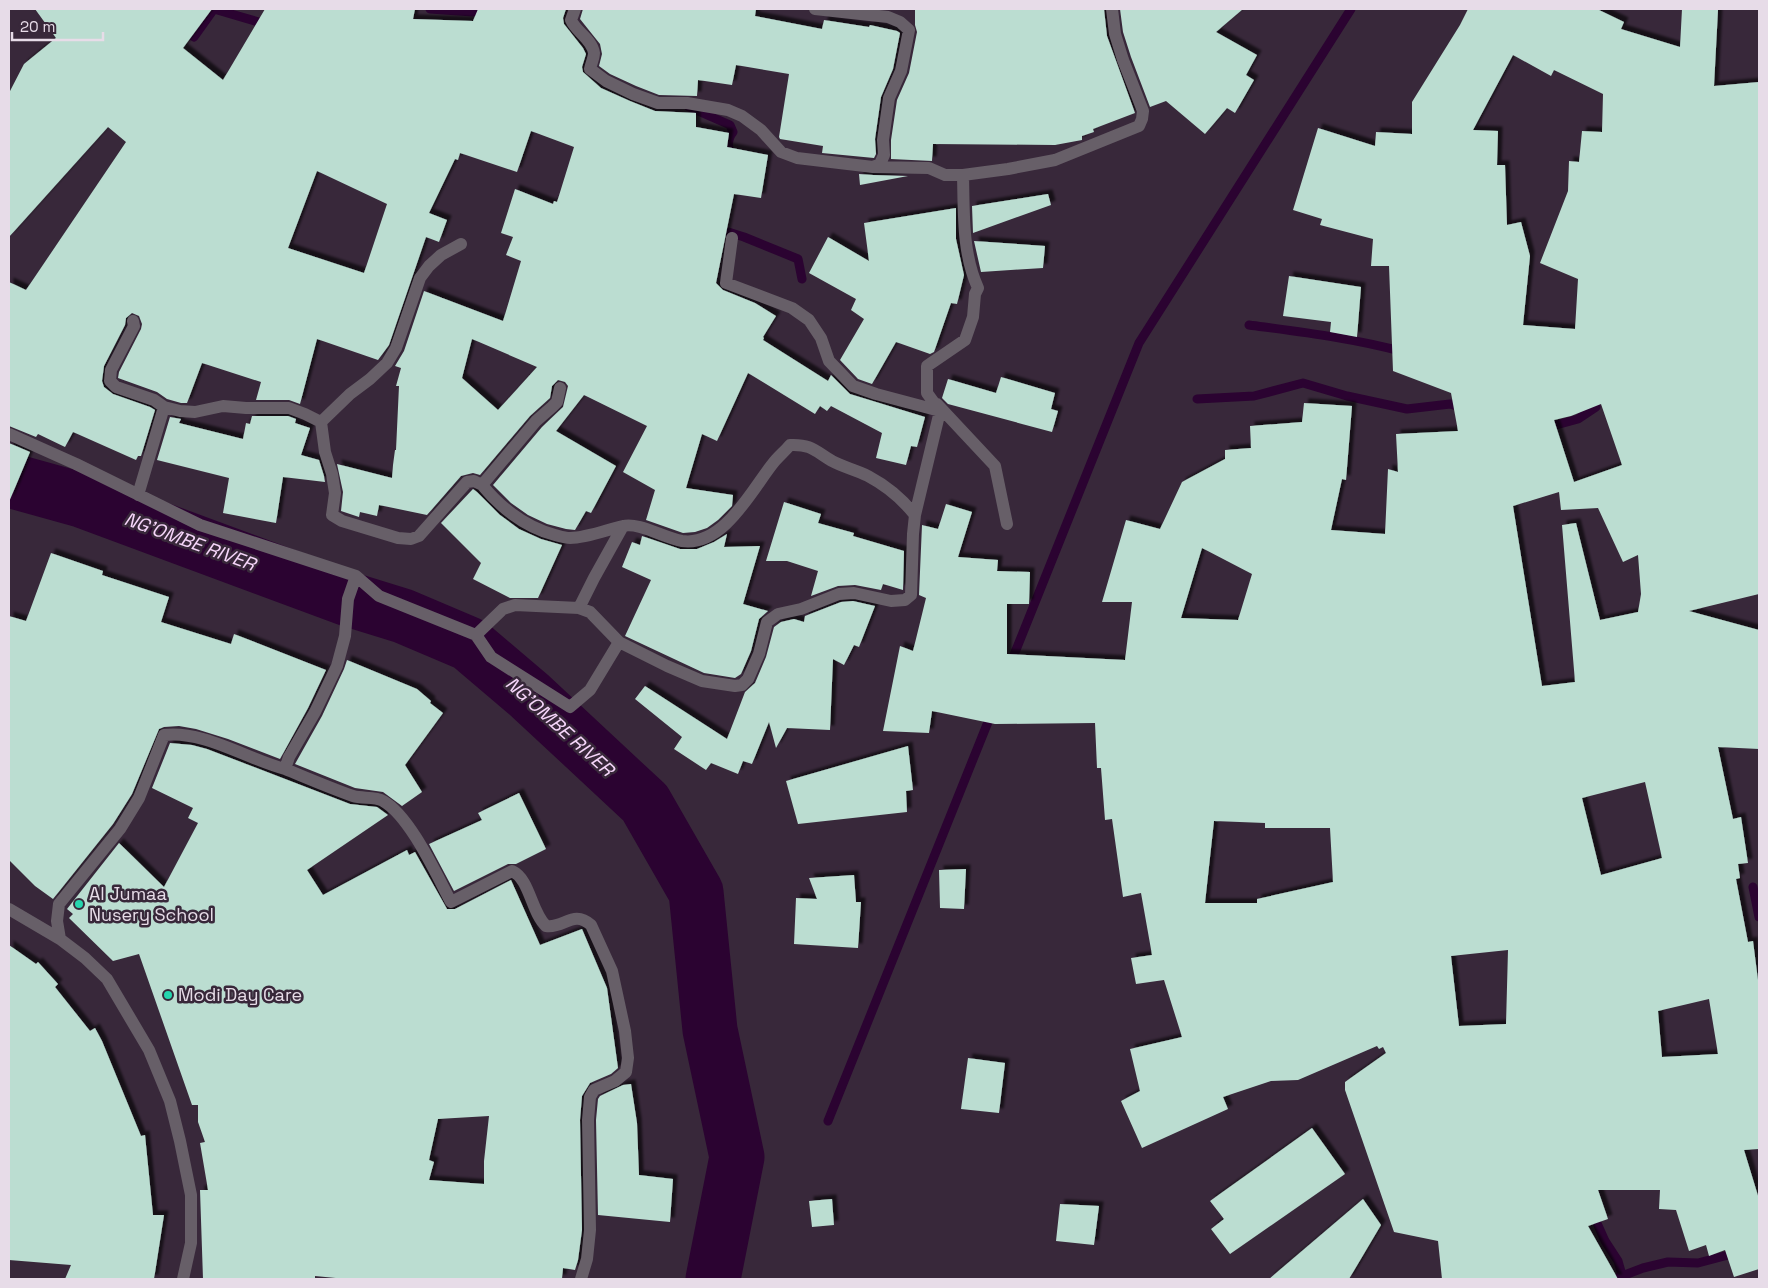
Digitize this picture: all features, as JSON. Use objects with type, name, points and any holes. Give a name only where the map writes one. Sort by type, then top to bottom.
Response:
[{"type":"street","points":[[575,9],[571,20],[573,25],[589,41],[594,53],[590,69],[606,81],[633,94],[658,103],[680,102],[728,110],[742,116],[761,130],[781,152],[797,158],[873,166],[929,168],[945,175],[963,175],[1016,168],[1055,160],[1138,126],[1142,119],[1143,111],[1115,34],[1112,9]]},
{"type":"street","points":[[815,9],[888,16],[900,22],[908,30],[900,71],[889,98],[883,140],[884,155],[880,164],[873,166]]},
{"type":"street","points":[[476,635],[503,609],[515,605],[579,608],[590,612],[619,642],[667,666],[702,681],[731,686],[742,685],[748,680],[759,654],[767,622],[778,614],[800,609],[839,594],[854,593],[891,601],[905,600],[911,595],[912,534],[940,411],[927,393],[927,366],[965,340],[973,316],[975,294],[978,288],[971,273],[966,239],[963,175]]},
{"type":"street","points":[[732,238],[726,283],[792,308],[809,320],[821,338],[829,361],[853,386],[940,411]]},
{"type":"street","points":[[321,422],[350,394],[388,363],[396,348],[420,278],[428,266],[441,255],[461,244]]},
{"type":"street","points":[[134,321],[134,326],[111,370],[110,381],[116,387],[154,400],[164,407],[180,411],[195,412],[223,406],[289,408],[321,422]]},
{"type":"street","points":[[482,485],[536,421],[552,408],[560,388]]},
{"type":"street","points":[[927,393],[995,466],[1007,524]]},
{"type":"street","points":[[138,495],[164,407]]},
{"type":"street","points":[[321,422],[325,452],[332,474],[334,493],[332,515],[342,521],[398,538],[411,539],[419,536],[467,482],[474,481],[482,485],[494,499],[512,514],[548,533],[569,538],[595,534],[629,524],[675,540],[689,542],[704,538],[727,523],[743,507],[775,461],[790,445],[804,444],[821,452],[832,461],[869,476],[894,495],[915,515]]},
{"type":"street","points":[[9,434],[76,464],[200,525],[356,576],[379,596],[476,635],[491,657],[570,707],[590,690],[619,642]]},
{"type":"street","points":[[579,608],[623,526]]},
{"type":"street","points":[[284,769],[337,666],[345,636],[348,599],[356,576]]},
{"type":"street","points":[[60,939],[57,921],[59,904],[120,829],[139,798],[164,735],[175,734],[196,738],[354,796],[381,799],[403,820],[425,853],[450,902],[512,871],[517,873],[535,911],[546,926],[552,927],[579,918],[585,919],[591,925],[612,971],[625,1031],[628,1058],[626,1072],[615,1081],[594,1090],[590,1097],[588,1120],[590,1230],[587,1259],[581,1279]]},
{"type":"street","points":[[9,909],[60,939],[107,978],[149,1050],[170,1101],[191,1195],[192,1243],[183,1279]]},
{"type":"building","points":[[35,9],[212,9],[183,48],[223,80],[265,9],[415,9],[413,19],[473,21],[478,9],[566,9],[563,18],[564,24],[586,54],[582,67],[583,72],[601,88],[655,111],[696,113],[696,127],[729,133],[727,147],[768,155],[761,198],[734,194],[716,283],[723,290],[755,303],[776,316],[763,340],[828,381],[831,375],[850,394],[925,417],[917,447],[911,446],[906,465],[876,458],[882,433],[831,406],[827,411],[820,406],[815,414],[748,373],[717,441],[702,434],[686,488],[733,495],[732,506],[707,528],[683,533],[646,520],[655,490],[623,472],[647,426],[584,395],[556,431],[616,466],[591,513],[586,511],[575,530],[566,529],[547,524],[528,515],[511,503],[493,485],[542,427],[563,407],[568,386],[565,382],[558,380],[552,386],[550,398],[530,416],[480,475],[473,473],[461,476],[427,515],[379,505],[377,516],[360,512],[359,517],[341,511],[343,492],[337,464],[392,478],[396,450],[399,386],[396,386],[401,368],[395,366],[404,351],[424,291],[503,321],[521,261],[506,255],[513,237],[501,233],[515,189],[553,204],[554,201],[557,202],[574,147],[531,131],[517,172],[460,153],[458,160],[455,159],[429,213],[447,220],[439,242],[426,237],[389,345],[378,360],[317,339],[300,404],[289,400],[256,400],[261,382],[202,363],[187,403],[181,403],[118,378],[119,372],[141,329],[142,324],[139,316],[132,313],[126,318],[125,325],[104,366],[102,381],[104,387],[113,394],[155,410],[141,456],[138,456],[136,460],[73,432],[65,447],[38,434],[36,437],[9,426],[9,282],[26,290],[126,142],[108,127],[9,237],[9,93],[24,64],[56,38]],"holes":[[[317,171],[387,204],[364,273],[288,248]],[[472,339],[537,367],[498,410],[462,378]]]},
{"type":"building","points":[[583,9],[756,9],[755,16],[822,29],[824,20],[869,27],[870,25],[897,31],[900,33],[893,69],[881,97],[875,139],[876,154],[874,158],[822,153],[823,146],[780,139],[789,74],[736,65],[732,85],[698,80],[697,96],[659,95],[610,74],[599,66],[602,54],[600,44],[580,19]]},
{"type":"building","points":[[915,9],[1104,9],[1107,36],[1135,113],[1093,129],[1094,132],[1082,136],[1082,140],[1055,145],[933,144],[932,161],[891,159],[891,140],[897,100],[909,73],[917,32]]},
{"type":"building","points":[[1120,9],[1243,9],[1216,32],[1257,55],[1246,75],[1254,80],[1235,113],[1227,108],[1205,134],[1166,101],[1150,107],[1123,32]]},
{"type":"building","points":[[1468,9],[1597,9],[1624,22],[1621,29],[1680,47],[1682,9],[1718,10],[1714,86],[1759,82],[1759,594],[1689,611],[1759,630],[1759,749],[1718,747],[1733,819],[1741,817],[1748,863],[1738,864],[1740,878],[1736,879],[1748,942],[1753,941],[1759,988],[1759,1149],[1744,1150],[1759,1199],[1759,1269],[1734,1277],[1725,1250],[1709,1256],[1706,1245],[1689,1251],[1676,1210],[1659,1209],[1660,1190],[1598,1190],[1608,1219],[1588,1226],[1618,1279],[1442,1279],[1438,1241],[1394,1232],[1345,1090],[1345,1082],[1386,1053],[1383,1047],[1379,1049],[1377,1046],[1298,1080],[1271,1081],[1223,1097],[1228,1109],[1142,1148],[1121,1101],[1140,1091],[1130,1049],[1182,1037],[1164,980],[1136,984],[1131,958],[1152,955],[1141,893],[1123,897],[1112,819],[1105,820],[1101,768],[1097,768],[1095,723],[995,724],[932,711],[929,733],[883,731],[900,646],[913,651],[926,598],[919,595],[922,525],[938,529],[946,504],[972,512],[958,557],[998,560],[997,571],[1030,572],[1029,604],[1007,604],[1007,654],[1125,660],[1132,602],[1102,602],[1126,520],[1160,529],[1182,482],[1225,459],[1225,450],[1251,448],[1250,426],[1302,422],[1304,403],[1352,406],[1346,480],[1342,479],[1331,530],[1385,534],[1388,469],[1398,472],[1396,434],[1458,431],[1451,393],[1393,371],[1389,266],[1371,266],[1373,239],[1320,225],[1322,219],[1293,210],[1318,128],[1375,146],[1376,132],[1412,134],[1412,102]],"holes":[[[1513,55],[1551,76],[1554,70],[1603,94],[1602,132],[1582,131],[1579,162],[1569,161],[1568,191],[1540,263],[1578,279],[1575,329],[1523,325],[1530,256],[1521,222],[1507,225],[1505,165],[1497,165],[1498,131],[1473,130]],[[1601,404],[1622,465],[1574,482],[1554,420],[1571,416]],[[1559,492],[1561,510],[1598,508],[1623,562],[1638,555],[1641,594],[1638,612],[1600,620],[1576,523],[1562,525],[1575,682],[1542,686],[1513,506]],[[1202,548],[1252,574],[1238,620],[1181,618]],[[1645,782],[1662,858],[1601,875],[1582,798]],[[1214,821],[1265,823],[1265,828],[1330,828],[1333,882],[1257,899],[1257,903],[1205,903]],[[1508,950],[1506,1024],[1459,1026],[1451,956]],[[1709,999],[1718,1054],[1662,1057],[1658,1011]]]},
{"type":"building","points":[[859,174],[873,175],[908,176],[860,185]]},
{"type":"building","points":[[1048,194],[1051,205],[973,233],[972,206]]},
{"type":"building","points":[[956,208],[956,239],[964,275],[957,304],[951,303],[934,352],[930,354],[896,342],[872,384],[858,379],[840,360],[864,319],[851,310],[856,299],[809,273],[828,237],[869,261],[864,223]]},
{"type":"building","points":[[974,241],[1045,246],[1043,268],[981,272]]},
{"type":"building","points":[[1289,276],[1361,287],[1357,337],[1330,332],[1331,322],[1283,316]]},
{"type":"building","points":[[1001,377],[1055,393],[1051,409],[1058,411],[1052,432],[948,404],[942,398],[948,379],[996,393]]},
{"type":"building","points":[[252,416],[288,416],[296,419],[295,423],[310,428],[301,455],[319,460],[324,476],[325,482],[283,477],[276,523],[223,513],[229,478],[157,460],[170,417],[181,419],[179,423],[243,439],[246,423],[250,424]]},
{"type":"building","points":[[9,443],[30,452],[9,502]]},
{"type":"building","points":[[473,489],[500,515],[519,529],[541,539],[562,545],[538,598],[510,598],[473,579],[481,563],[441,523]]},
{"type":"building","points":[[784,502],[821,514],[818,523],[854,533],[853,536],[904,551],[903,590],[883,584],[881,590],[855,585],[838,586],[811,596],[818,571],[787,561],[766,561]]},
{"type":"building","points":[[727,534],[724,547],[760,546],[743,604],[768,611],[759,619],[751,651],[741,674],[735,678],[704,673],[625,636],[651,580],[622,567],[632,542],[640,545],[642,536],[680,549],[697,549]]},
{"type":"building","points":[[51,553],[103,571],[102,575],[169,597],[161,622],[231,644],[234,634],[326,670],[280,759],[196,729],[179,726],[159,729],[132,794],[113,824],[53,899],[35,886],[9,860],[9,616],[26,621]]},
{"type":"building","points":[[853,601],[875,606],[859,647],[854,645],[844,665],[833,659],[830,730],[787,728],[776,748],[769,722],[752,764],[743,761],[738,774],[711,763],[706,770],[674,749],[682,737],[635,699],[645,686],[727,739],[745,692],[755,683],[766,657],[774,627],[781,622],[794,619],[804,622],[805,616],[841,602]]},
{"type":"building","points":[[347,660],[417,689],[443,713],[405,765],[422,792],[402,806],[383,792],[355,788],[295,764],[322,716]]},
{"type":"building","points":[[170,743],[192,745],[207,749],[350,804],[377,807],[388,815],[307,870],[323,895],[407,850],[409,855],[415,852],[447,909],[455,909],[511,880],[540,945],[582,929],[607,988],[618,1068],[611,1074],[590,1083],[582,1096],[580,1120],[582,1230],[575,1270],[563,1268],[562,1279],[346,1279],[315,1276],[315,1279],[203,1279],[200,1190],[208,1190],[200,1143],[205,1142],[198,1122],[198,1105],[192,1105],[139,954],[113,961],[69,918],[73,914],[67,909],[119,843],[164,887],[198,823],[188,818],[193,808],[152,788]],"holes":[[[489,1116],[484,1161],[484,1184],[429,1180],[434,1162],[429,1160],[438,1119]]]},
{"type":"building","points":[[908,746],[913,790],[906,791],[907,812],[798,824],[786,781]]},
{"type":"building","points":[[519,793],[546,849],[516,864],[508,864],[454,891],[429,844],[482,820],[478,813]]},
{"type":"building","points":[[966,869],[964,909],[940,908],[939,870]]},
{"type":"building","points":[[854,875],[856,902],[861,902],[858,948],[794,944],[796,898],[817,899],[809,878]]},
{"type":"building","points":[[9,945],[36,964],[38,962],[58,984],[55,987],[90,1031],[95,1028],[141,1136],[145,1135],[153,1215],[164,1215],[154,1279],[65,1279],[71,1265],[9,1260]]},
{"type":"building","points":[[968,1058],[1005,1063],[999,1113],[961,1109]]},
{"type":"building","points":[[631,1084],[637,1123],[639,1175],[673,1179],[670,1222],[598,1215],[596,1120],[598,1099],[600,1096],[623,1085]]},
{"type":"building","points":[[1312,1128],[1345,1174],[1230,1254],[1211,1229],[1224,1219],[1210,1201]]},
{"type":"building","points":[[832,1199],[834,1225],[812,1227],[809,1201]]},
{"type":"building","points":[[1363,1199],[1381,1225],[1349,1279],[1269,1279]]},
{"type":"building","points":[[1060,1204],[1099,1206],[1094,1245],[1056,1241]]},
{"type":"waterway","points":[[183,30],[194,37],[214,9],[269,25]]},
{"type":"waterway","points":[[430,9],[473,12],[475,9]]},
{"type":"waterway","points":[[1010,665],[1139,343],[1351,9]]},
{"type":"waterway","points":[[689,107],[730,125],[733,132],[729,141],[729,148],[733,156]]},
{"type":"waterway","points":[[723,224],[722,230],[798,259],[802,279]]},
{"type":"waterway","points":[[1249,325],[1346,339],[1404,352]]},
{"type":"waterway","points":[[1197,399],[1254,396],[1303,383],[1347,396],[1407,409],[1450,404],[1463,407]]},
{"type":"waterway","points":[[1545,428],[1578,419],[1596,407],[1594,394]]},
{"type":"waterway","name":"NG'OMBE RIVER","points":[[9,480],[81,500],[348,599],[403,616],[469,644],[529,695],[645,803],[696,892],[710,1030],[737,1157],[713,1279]]},
{"type":"waterway","points":[[828,1121],[992,712]]},
{"type":"waterway","points":[[1753,887],[1759,917]]},
{"type":"waterway","points":[[1592,1212],[1605,1241],[1618,1261],[1622,1275]]},
{"type":"waterway","points":[[1614,1279],[1643,1268],[1668,1262],[1698,1263],[1732,1254],[1736,1249]]},
{"type":"place","name":"Al Jumaa Nusery School","points":[[79,904]]},
{"type":"place","name":"Modi Day Care","points":[[168,995]]}]
